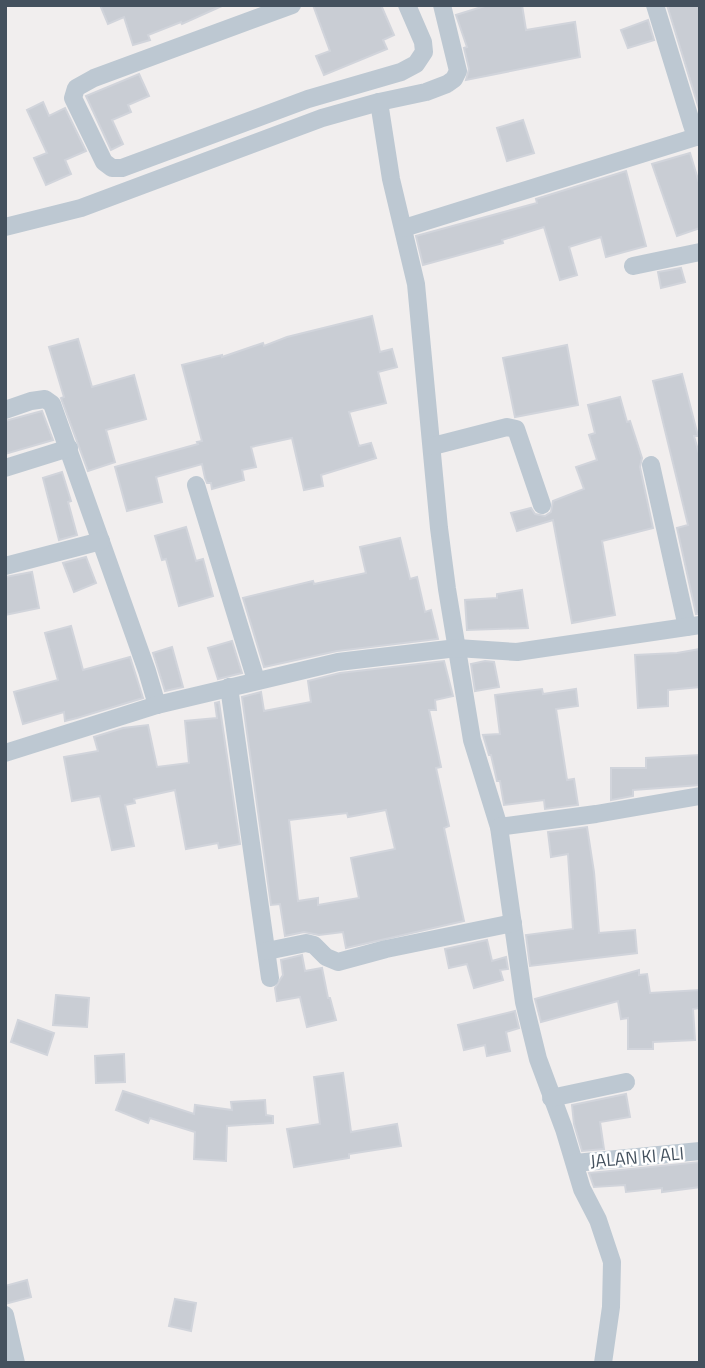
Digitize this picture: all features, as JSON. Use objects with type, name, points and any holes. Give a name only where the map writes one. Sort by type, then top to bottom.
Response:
[{"type":"street","points":[[292,5],[94,78],[76,88],[73,98],[104,162],[122,168],[308,99],[401,72],[416,64],[424,52],[423,42],[407,5]]},
{"type":"street","points":[[5,227],[81,208],[322,118],[426,92],[454,79],[458,71],[442,5]]},
{"type":"street","points":[[404,228],[698,137],[655,5]]},
{"type":"street","points":[[379,102],[391,179],[416,284],[439,528],[457,649],[472,740],[499,827],[524,1002],[551,1098],[582,1189],[598,1220],[612,1262],[611,1307],[603,1363]]},
{"type":"street","points":[[633,266],[700,252]]},
{"type":"street","points":[[5,410],[45,399],[52,404],[148,671],[157,705]]},
{"type":"street","points":[[433,446],[507,428],[516,429],[542,506]]},
{"type":"street","points":[[5,468],[69,448]]},
{"type":"street","points":[[5,753],[157,705],[338,662],[457,649],[517,652],[694,626],[651,465]]},
{"type":"street","points":[[196,485],[256,680]]},
{"type":"street","points":[[5,566],[101,541]]},
{"type":"street","points":[[229,687],[270,978]]},
{"type":"street","points":[[499,827],[700,796]]},
{"type":"street","points":[[267,951],[306,943],[338,962],[386,949],[513,923]]},
{"type":"street","points":[[551,1098],[626,1082]]},
{"type":"street","name":"JALAN KI ALI","points":[[575,1163],[700,1151]]},
{"type":"street","points":[[5,1315],[16,1363]]},
{"type":"building","points":[[100,5],[224,5],[182,24],[181,22],[148,35],[150,40],[133,45],[124,17],[108,24]]},
{"type":"building","points":[[313,5],[381,5],[394,35],[383,40],[387,49],[324,75],[316,56],[330,51]]},
{"type":"building","points":[[488,5],[522,5],[526,30],[575,22],[580,57],[466,80],[469,69],[464,48],[467,47],[456,15]]},
{"type":"building","points":[[667,5],[700,5],[700,112]]},
{"type":"building","points":[[648,20],[654,40],[628,48],[621,30]]},
{"type":"building","points":[[139,74],[149,96],[128,105],[131,112],[112,120],[123,144],[111,150],[86,96]]},
{"type":"building","points":[[43,102],[49,116],[65,108],[86,151],[65,160],[71,174],[46,185],[34,158],[47,153],[27,110]]},
{"type":"building","points":[[523,120],[534,153],[507,161],[497,128]]},
{"type":"building","points":[[690,153],[700,186],[700,228],[677,236],[652,164]]},
{"type":"building","points":[[626,171],[646,246],[606,257],[601,237],[569,247],[577,275],[560,280],[544,227],[502,240],[503,243],[423,265],[416,236],[537,203],[536,199]]},
{"type":"building","points":[[681,268],[685,282],[661,288],[658,272]]},
{"type":"building","points":[[372,316],[380,352],[392,349],[397,367],[378,372],[386,403],[349,412],[359,446],[371,443],[376,458],[321,475],[323,486],[304,490],[292,438],[251,447],[256,467],[242,470],[244,480],[212,489],[211,483],[207,483],[205,478],[202,464],[156,477],[162,502],[127,511],[115,467],[202,441],[182,365],[222,357],[263,343],[264,346],[287,337]]},
{"type":"building","points":[[78,339],[92,387],[134,375],[146,419],[106,430],[115,462],[88,471],[61,398],[64,397],[49,347]]},
{"type":"building","points":[[567,345],[578,405],[515,417],[503,358]]},
{"type":"building","points":[[682,374],[698,436],[694,436],[700,457],[700,614],[696,614],[677,528],[688,525],[653,381]]},
{"type":"building","points":[[620,397],[642,458],[640,467],[653,528],[602,541],[615,615],[572,623],[553,520],[517,531],[511,513],[531,508],[535,514],[545,516],[551,512],[553,501],[584,489],[576,467],[597,460],[589,435],[595,433],[588,405]]},
{"type":"building","points":[[42,411],[53,440],[5,454],[5,421]]},
{"type":"building","points":[[62,472],[77,535],[59,540],[43,478]]},
{"type":"building","points":[[186,527],[196,561],[203,559],[213,596],[179,606],[166,559],[162,560],[155,536]]},
{"type":"building","points":[[400,538],[410,579],[417,577],[425,612],[431,610],[438,639],[337,651],[264,667],[243,598],[313,581],[314,584],[366,573],[360,547]]},
{"type":"building","points":[[86,557],[96,583],[74,592],[63,563]]},
{"type":"building","points":[[32,572],[39,608],[5,615],[5,577]]},
{"type":"building","points":[[522,590],[528,628],[467,630],[465,600],[497,598],[497,594]]},
{"type":"building","points":[[71,626],[83,670],[130,657],[143,698],[65,721],[64,712],[23,724],[14,692],[58,680],[45,633]]},
{"type":"building","points":[[232,641],[242,673],[218,679],[208,648]]},
{"type":"building","points":[[172,647],[183,687],[165,691],[153,653]]},
{"type":"building","points":[[700,649],[700,687],[668,690],[668,706],[638,708],[635,655]]},
{"type":"building","points":[[444,661],[453,696],[435,700],[436,710],[429,710],[441,767],[436,768],[449,826],[444,828],[464,921],[346,948],[343,932],[319,935],[304,932],[285,936],[280,904],[271,905],[242,697],[261,692],[264,711],[311,702],[308,681],[340,673]],"holes":[[[386,810],[395,849],[351,858],[359,898],[318,905],[318,898],[298,901],[289,820],[347,813],[348,817]]]},
{"type":"building","points":[[494,662],[499,687],[475,691],[471,664]]},
{"type":"building","points":[[542,689],[543,694],[576,689],[578,706],[556,709],[567,780],[574,779],[578,805],[545,809],[544,800],[504,805],[500,781],[497,781],[483,735],[500,734],[495,695]]},
{"type":"building","points":[[219,702],[240,844],[219,848],[218,843],[186,849],[175,790],[134,799],[135,803],[125,805],[134,846],[112,850],[100,796],[72,801],[64,757],[98,751],[94,737],[123,728],[148,725],[157,767],[189,763],[185,721],[217,718],[215,703]]},
{"type":"building","points":[[700,755],[700,785],[633,790],[633,796],[611,800],[611,768],[646,768],[646,758]]},
{"type":"building","points":[[587,827],[599,933],[635,930],[637,953],[530,966],[526,935],[573,929],[568,854],[551,857],[548,832]]},
{"type":"building","points":[[487,940],[492,961],[506,957],[508,969],[500,970],[503,980],[474,988],[467,964],[449,968],[445,949]]},
{"type":"building","points":[[302,955],[305,971],[322,968],[336,1020],[307,1027],[300,997],[277,1001],[275,988],[283,975],[281,960]]},
{"type":"building","points":[[639,970],[639,975],[647,974],[650,993],[700,990],[700,1008],[693,1009],[695,1040],[653,1042],[653,1049],[628,1049],[628,1018],[621,1019],[618,1001],[541,1022],[535,999]]},
{"type":"building","points":[[56,995],[89,998],[87,1027],[53,1025]]},
{"type":"building","points":[[515,1011],[519,1028],[506,1032],[510,1051],[487,1056],[485,1045],[464,1050],[458,1025]]},
{"type":"building","points":[[18,1020],[54,1033],[47,1055],[11,1042]]},
{"type":"building","points":[[124,1054],[125,1082],[96,1083],[95,1056]]},
{"type":"building","points":[[343,1073],[351,1132],[397,1124],[401,1146],[349,1154],[349,1158],[294,1167],[287,1129],[320,1124],[314,1077]]},
{"type":"building","points":[[123,1091],[194,1114],[195,1105],[232,1110],[231,1102],[265,1100],[266,1115],[273,1116],[273,1123],[227,1126],[226,1161],[194,1159],[195,1132],[150,1118],[148,1123],[116,1110]]},
{"type":"building","points":[[626,1094],[630,1117],[600,1122],[604,1149],[582,1151],[572,1105]]},
{"type":"building","points":[[700,1162],[700,1187],[662,1192],[662,1188],[626,1192],[625,1185],[594,1187],[589,1173]]},
{"type":"building","points":[[27,1280],[31,1297],[5,1304],[5,1286]]},
{"type":"building","points":[[175,1299],[196,1303],[191,1331],[169,1326]]}]
